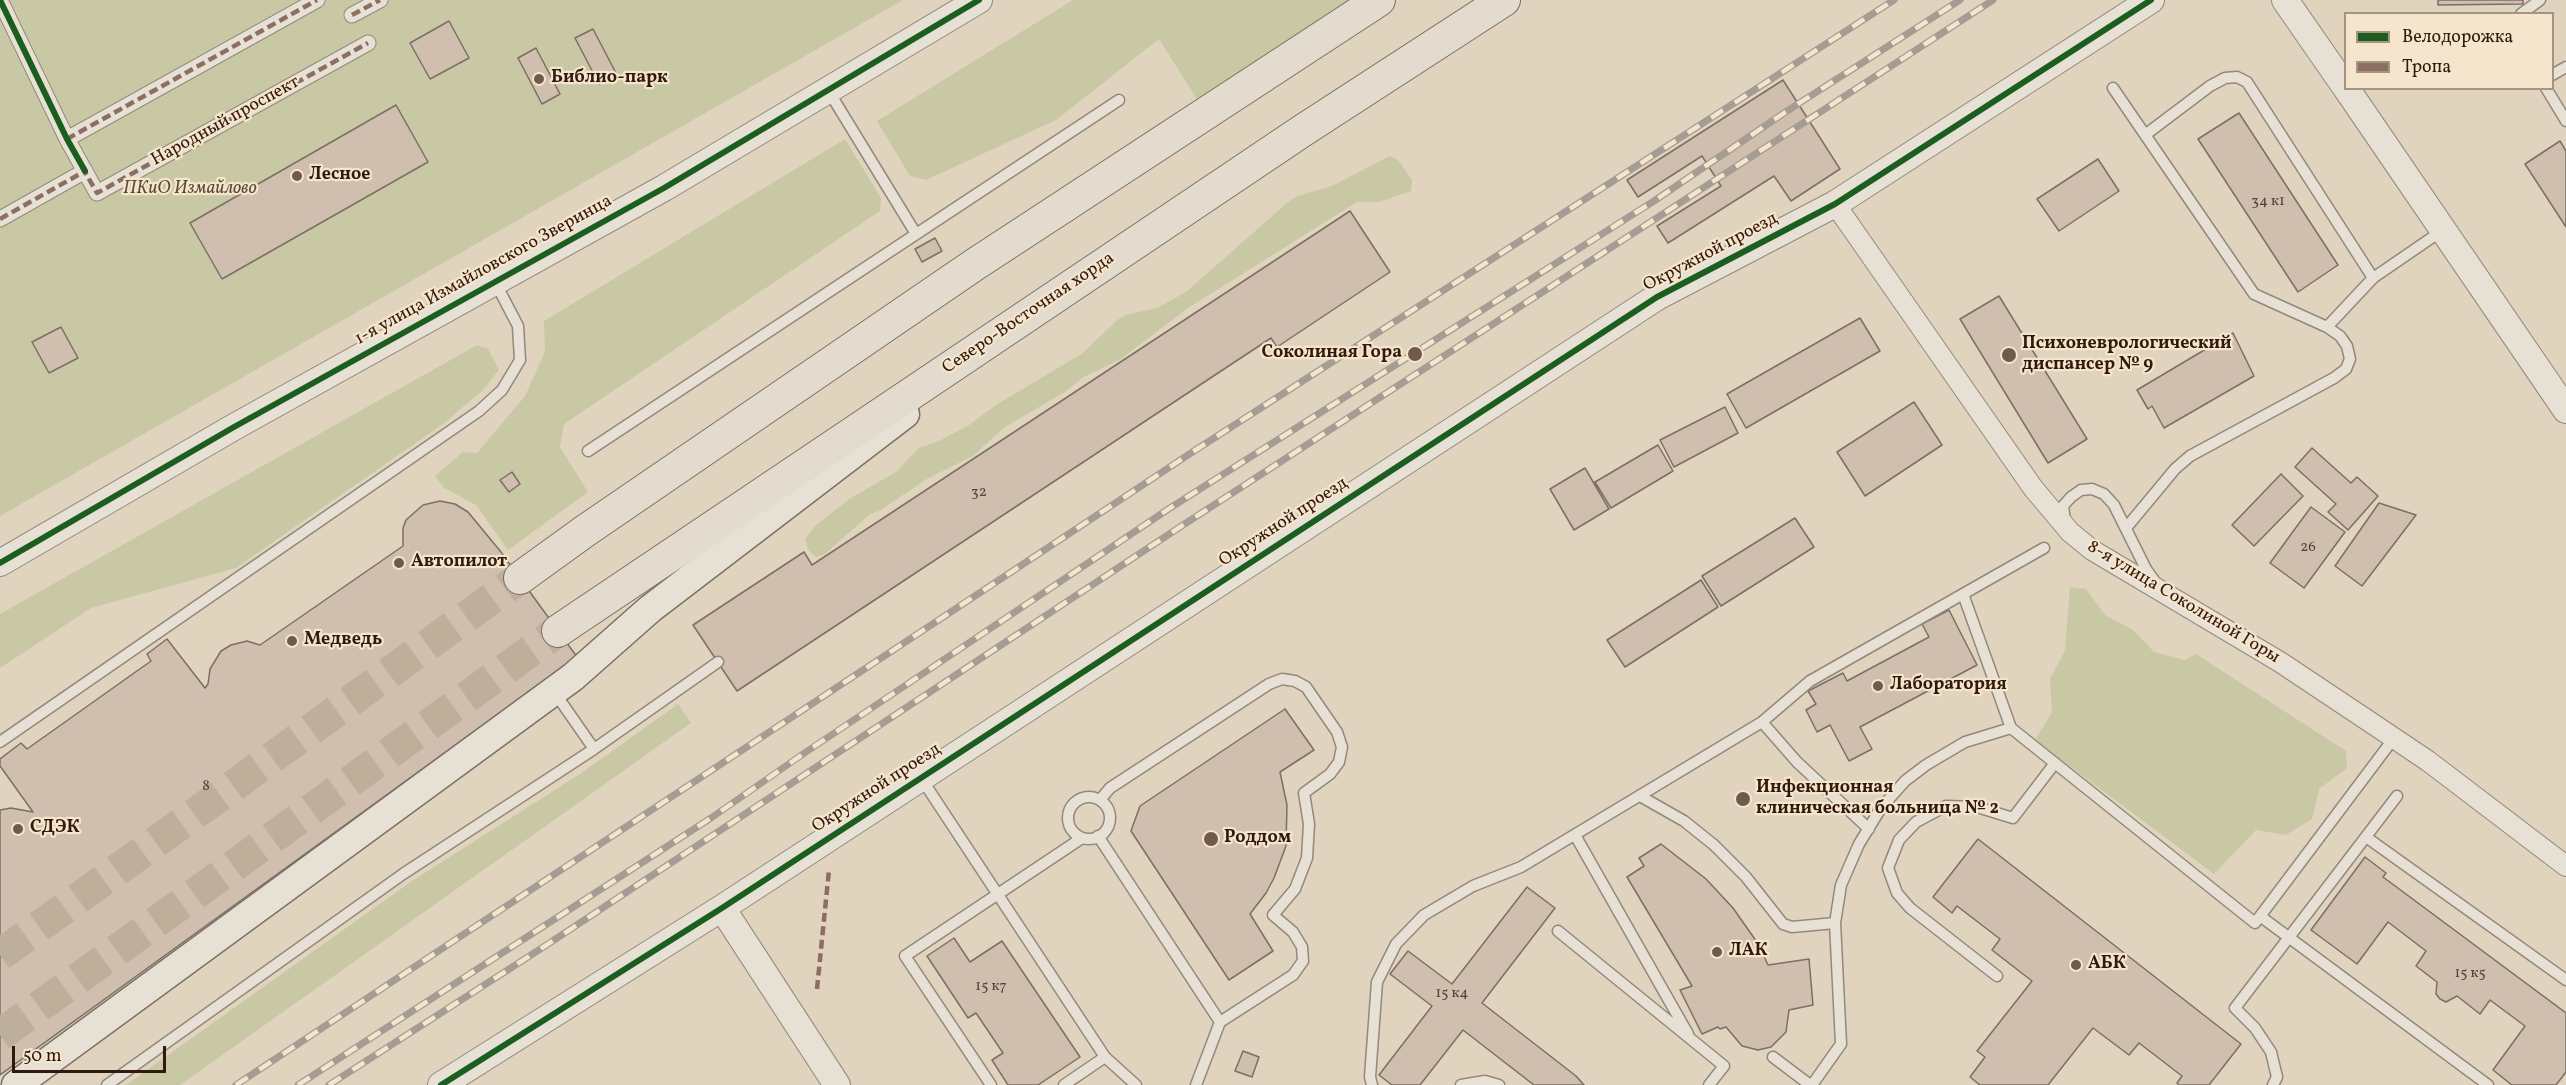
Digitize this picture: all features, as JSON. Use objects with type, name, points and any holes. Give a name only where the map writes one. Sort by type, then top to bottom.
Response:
[{"type":"main road","points":[[520,578],[595,524],[974,265],[1378,0]]},
{"type":"main road","name":"Северо-Восточная хорда","points":[[558,631],[1088,274],[1504,0]]},
{"type":"main road","points":[[16,1085],[554,692],[650,609],[1088,274]]},
{"type":"street","points":[[0,0],[67,139],[85,171],[0,219]]},
{"type":"street","points":[[67,139],[317,0]]},
{"type":"street","points":[[352,15],[380,0]]},
{"type":"street","name":"1-я улица Измайловского Зверинца","points":[[0,562],[234,427],[664,188],[979,0]]},
{"type":"street","name":"Окружной проезд","points":[[444,1084],[722,908],[1657,297],[1835,204],[2151,0]]},
{"type":"street","points":[[2284,0],[2344,85]]},
{"type":"street","name":"Народный проспект","points":[[85,171],[97,193],[368,44]]},
{"type":"street","points":[[2347,90],[2566,410]]},
{"type":"street","name":"8-я улица Соколиной Горы","points":[[1835,204],[2033,488],[2070,532],[2092,550],[2280,662],[2394,738],[2566,866]]},
{"type":"street","points":[[722,908],[837,1085]]},
{"type":"lane","points":[[2524,12],[2540,0]]},
{"type":"lane","points":[[2145,135],[2218,82],[2237,77],[2247,82],[2373,278]]},
{"type":"lane","points":[[2113,88],[2254,294],[2327,327],[2340,336],[2348,346],[2349,359],[2346,369],[2190,456],[2175,469],[2126,528]]},
{"type":"lane","points":[[828,90],[916,234]]},
{"type":"lane","points":[[2547,90],[2566,121]]},
{"type":"lane","points":[[588,451],[1119,100]]},
{"type":"lane","points":[[2327,327],[2373,278],[2443,230]]},
{"type":"lane","points":[[0,742],[479,411],[502,390],[520,360],[518,326],[495,282]]},
{"type":"lane","points":[[2070,532],[2064,518],[2063,506],[2071,497],[2081,490],[2092,489],[2104,494],[2114,505],[2146,569],[2169,596]]},
{"type":"lane","points":[[1372,1085],[1370,1077],[1377,982],[1396,944],[1424,915],[1473,886],[1521,867],[1762,722],[1810,681],[2044,548]]},
{"type":"lane","points":[[1963,594],[2011,728],[2255,923],[2394,738]]},
{"type":"lane","points":[[107,1085],[403,874],[594,749],[718,662]]},
{"type":"lane","points":[[1100,800],[1110,788],[1269,684],[1282,679],[1295,681],[1306,687],[1337,732],[1342,747],[1339,762],[1330,774],[1304,793],[1309,824],[1307,858],[1295,889],[1273,915],[1293,932],[1302,947],[1303,961],[1293,975],[1220,1022],[1196,1085]]},
{"type":"lane","points":[[554,692],[594,749]]},
{"type":"lane","points":[[1762,722],[1797,762],[1869,829]]},
{"type":"lane","points":[[1773,1057],[1811,1085],[1841,1044],[1835,923],[1841,885],[1881,808],[1905,781],[1926,765],[1965,742],[2011,728]]},
{"type":"lane","points":[[1997,976],[1910,908],[1897,894],[1888,868],[1899,840],[1916,822],[1946,806],[1977,807],[2013,818],[2055,763]]},
{"type":"lane","points":[[921,778],[1105,1058],[1136,1085]]},
{"type":"lane","points":[[1640,796],[1684,821],[1714,845],[1746,877],[1783,924],[1792,927],[1835,923]]},
{"type":"lane","points":[[2273,1085],[2277,1077],[2271,1052],[2255,1028],[2235,1008],[2397,796]]},
{"type":"lane","points":[[991,1085],[905,956],[1082,838],[1098,836],[1109,824],[1110,816],[1100,800],[1086,797],[1078,799],[1068,812],[1070,828],[1082,838]]},
{"type":"lane","points":[[1575,835],[1691,1040]]},
{"type":"lane","points":[[1098,836],[1220,1022]]},
{"type":"lane","points":[[2366,837],[2566,980]]},
{"type":"lane","points":[[2260,916],[2488,1085]]},
{"type":"lane","points":[[1558,932],[1724,1066],[1709,1085]]},
{"type":"lane","points":[[1064,1085],[1105,1058]]},
{"type":"lane","points":[[1461,1085],[1485,1081],[1499,1085]]},
{"type":"green space","name":"ПКиО Измайлово","points":[[0,0],[903,0],[0,516]]},
{"type":"green space","points":[[1073,0],[1348,0],[1197,99],[1159,39],[1056,120],[926,180],[910,176],[877,121]]},
{"type":"green space","points":[[845,139],[881,198],[880,211],[564,424],[560,447],[588,492],[508,550],[476,505],[444,488],[435,476],[463,452],[477,453],[525,396],[545,352],[544,321]]},
{"type":"green space","points":[[1390,156],[1399,161],[1412,180],[1411,191],[1379,202],[1357,202],[1188,308],[1121,359],[1082,378],[1065,392],[1005,427],[973,456],[927,479],[879,511],[869,515],[825,554],[816,557],[808,550],[805,539],[815,526],[849,499],[896,472],[919,448],[939,441],[969,425],[996,405],[1083,353],[1125,315],[1157,308],[1186,292],[1288,202],[1298,196],[1332,186]]},
{"type":"green space","points":[[477,345],[488,349],[499,370],[483,390],[443,424],[236,568],[91,608],[0,668],[0,614]]},
{"type":"green space","points":[[2070,587],[2086,589],[2105,615],[2133,630],[2154,652],[2184,660],[2196,654],[2346,751],[2347,768],[2319,789],[2312,819],[2286,835],[2256,830],[2214,874],[2035,740],[2052,712],[2050,679],[2065,650]]},
{"type":"green space","points":[[678,704],[691,723],[180,1085],[126,1085],[412,881],[580,774]]},
{"type":"building","points":[[2438,0],[2523,0],[2523,4],[2438,5]]},
{"type":"building","points":[[449,21],[469,58],[430,79],[410,43]]},
{"type":"building","points":[[593,29],[617,75],[599,84],[575,38]]},
{"type":"building","points":[[536,48],[560,94],[542,104],[518,58]]},
{"type":"building","points":[[1783,80],[1840,169],[1791,201],[1774,176],[1668,243],[1657,226],[1721,186],[1702,156],[1638,197],[1627,180]]},
{"type":"building","points":[[396,105],[428,162],[222,279],[190,223]]},
{"type":"building","points":[[2239,113],[2338,265],[2298,292],[2198,139]]},
{"type":"building","points":[[2560,141],[2566,151],[2566,227],[2525,164]]},
{"type":"building","points":[[2098,159],[2119,191],[2059,231],[2037,199]]},
{"type":"building","points":[[1350,211],[1390,272],[1277,347],[1271,338],[737,691],[693,625],[804,552],[812,565]]},
{"type":"building","points":[[935,238],[942,251],[922,262],[915,249]]},
{"type":"building","name":"Психоневрологический диспансер № 9","points":[[1999,296],[2087,439],[2048,463],[1960,319]]},
{"type":"building","points":[[1860,318],[1880,351],[1746,428],[1727,394]]},
{"type":"building","points":[[61,327],[78,358],[49,373],[32,342]]},
{"type":"building","points":[[2233,333],[2254,376],[2164,428],[2152,406],[2148,409],[2137,390]]},
{"type":"building","points":[[1914,402],[1942,445],[1865,496],[1837,452]]},
{"type":"building","points":[[1725,407],[1738,433],[1674,467],[1660,440]]},
{"type":"building","points":[[1658,445],[1673,471],[1611,508],[1595,482]]},
{"type":"building","points":[[2312,448],[2351,483],[2357,477],[2378,496],[2348,530],[2328,512],[2336,504],[2295,467]]},
{"type":"building","points":[[1585,468],[1609,509],[1574,530],[1550,489]]},
{"type":"building","points":[[512,472],[520,484],[509,492],[500,480]]},
{"type":"building","points":[[2281,474],[2303,496],[2254,546],[2232,525]]},
{"type":"building","points":[[440,501],[455,504],[468,512],[501,552],[577,657],[0,1075],[0,810],[11,808],[33,812],[0,766],[0,759],[21,743],[27,749],[151,661],[147,654],[167,639],[205,688],[208,684],[210,669],[221,651],[231,645],[247,641],[260,645],[403,546],[403,528],[406,520],[423,505]]},
{"type":"building","points":[[2379,503],[2416,515],[2362,586],[2335,566]]},
{"type":"building","points":[[2311,507],[2345,532],[2304,588],[2270,563]]},
{"type":"building","points":[[1795,518],[1814,547],[1721,606],[1702,576]]},
{"type":"building","points":[[1701,580],[1718,607],[1625,667],[1607,640]]},
{"type":"building","name":"Лаборатория","points":[[1949,610],[1977,665],[1860,727],[1872,749],[1849,761],[1830,725],[1817,732],[1806,710],[1816,704],[1808,691],[1843,673],[1847,681],[1929,637],[1922,624]]},
{"type":"building","name":"Роддом","points":[[1285,709],[1314,750],[1280,772],[1287,805],[1286,846],[1274,878],[1250,914],[1273,951],[1229,980],[1131,831],[1140,806]]},
{"type":"building","name":"АБК","points":[[1978,839],[2241,1044],[2209,1085],[2179,1085],[2177,1083],[2182,1076],[2139,1043],[2129,1055],[2093,1028],[2048,1085],[1980,1085],[1970,1077],[1985,1057],[1977,1051],[2032,981],[1992,950],[2000,939],[1957,906],[1952,913],[1933,897]]},
{"type":"building","name":"ЛАК","points":[[1661,844],[1706,879],[1733,908],[1759,945],[1768,965],[1809,959],[1813,1005],[1789,1010],[1786,1032],[1771,1047],[1758,1050],[1742,1046],[1726,1027],[1720,1029],[1718,1027],[1702,1034],[1680,990],[1692,986],[1627,877],[1644,866],[1639,858]]},
{"type":"building","points":[[2365,857],[2386,873],[2383,877],[2566,1013],[2566,1072],[2556,1085],[2512,1085],[2493,1070],[2525,1026],[2490,1000],[2480,1014],[2457,996],[2446,1002],[2440,999],[2436,994],[2437,982],[2416,966],[2426,951],[2388,922],[2357,964],[2311,930]]},
{"type":"building","points":[[1527,887],[1555,908],[1482,1003],[1576,1076],[1584,1085],[1534,1085],[1463,1030],[1420,1085],[1392,1085],[1379,1075],[1432,1006],[1390,974],[1408,951],[1452,984]]},
{"type":"building","points":[[954,938],[970,962],[1002,941],[1080,1057],[1038,1085],[1008,1085],[992,1060],[1003,1053],[976,1013],[968,1018],[927,956]]},
{"type":"building","points":[[1243,1051],[1259,1057],[1252,1077],[1235,1071]]},
{"type":"tunnel","points":[[0,955],[520,578]]},
{"type":"tunnel","points":[[0,1035],[558,631]]},
{"type":"railway","points":[[236,1085],[1194,451],[1894,0]]},
{"type":"railway","points":[[298,1085],[711,818],[1170,508],[1654,201],[1787,111],[1960,0]]},
{"type":"railway","points":[[329,1085],[545,946],[1183,525],[1993,0]]},
{"type":"marked path","points":[[67,139],[317,0]]},
{"type":"marked path","points":[[352,15],[380,0]]},
{"type":"marked path","points":[[82,167],[97,193],[368,43]]},
{"type":"marked path","points":[[0,219],[85,171]]},
{"type":"marked path","points":[[817,989],[829,870]]},
{"type":"cycle path","points":[[0,0],[67,139],[85,171]]},
{"type":"cycle path","points":[[0,563],[234,427],[664,188],[979,0]]},
{"type":"cycle path","points":[[441,1085],[722,908],[1657,297],[1835,204],[2151,0]]},
{"type":"place","name":"Библио-парк","points":[[539,79]]},
{"type":"place","name":"Лесное","points":[[297,176]]},
{"type":"place","name":"Соколиная Гора","points":[[1415,354]]},
{"type":"place","name":"Психоневрологический диспансер № 9","points":[[2009,355]]},
{"type":"place","name":"Автопилот","points":[[399,563]]},
{"type":"place","name":"Медведь","points":[[292,641]]},
{"type":"place","name":"Лаборатория","points":[[1878,686]]},
{"type":"place","name":"Инфекционная клиническая больница № 2","points":[[1743,799]]},
{"type":"place","name":"СДЭК","points":[[18,829]]},
{"type":"place","name":"Роддом","points":[[1211,839]]},
{"type":"place","name":"ЛАК","points":[[1717,952]]},
{"type":"place","name":"АБК","points":[[2076,965]]}]
